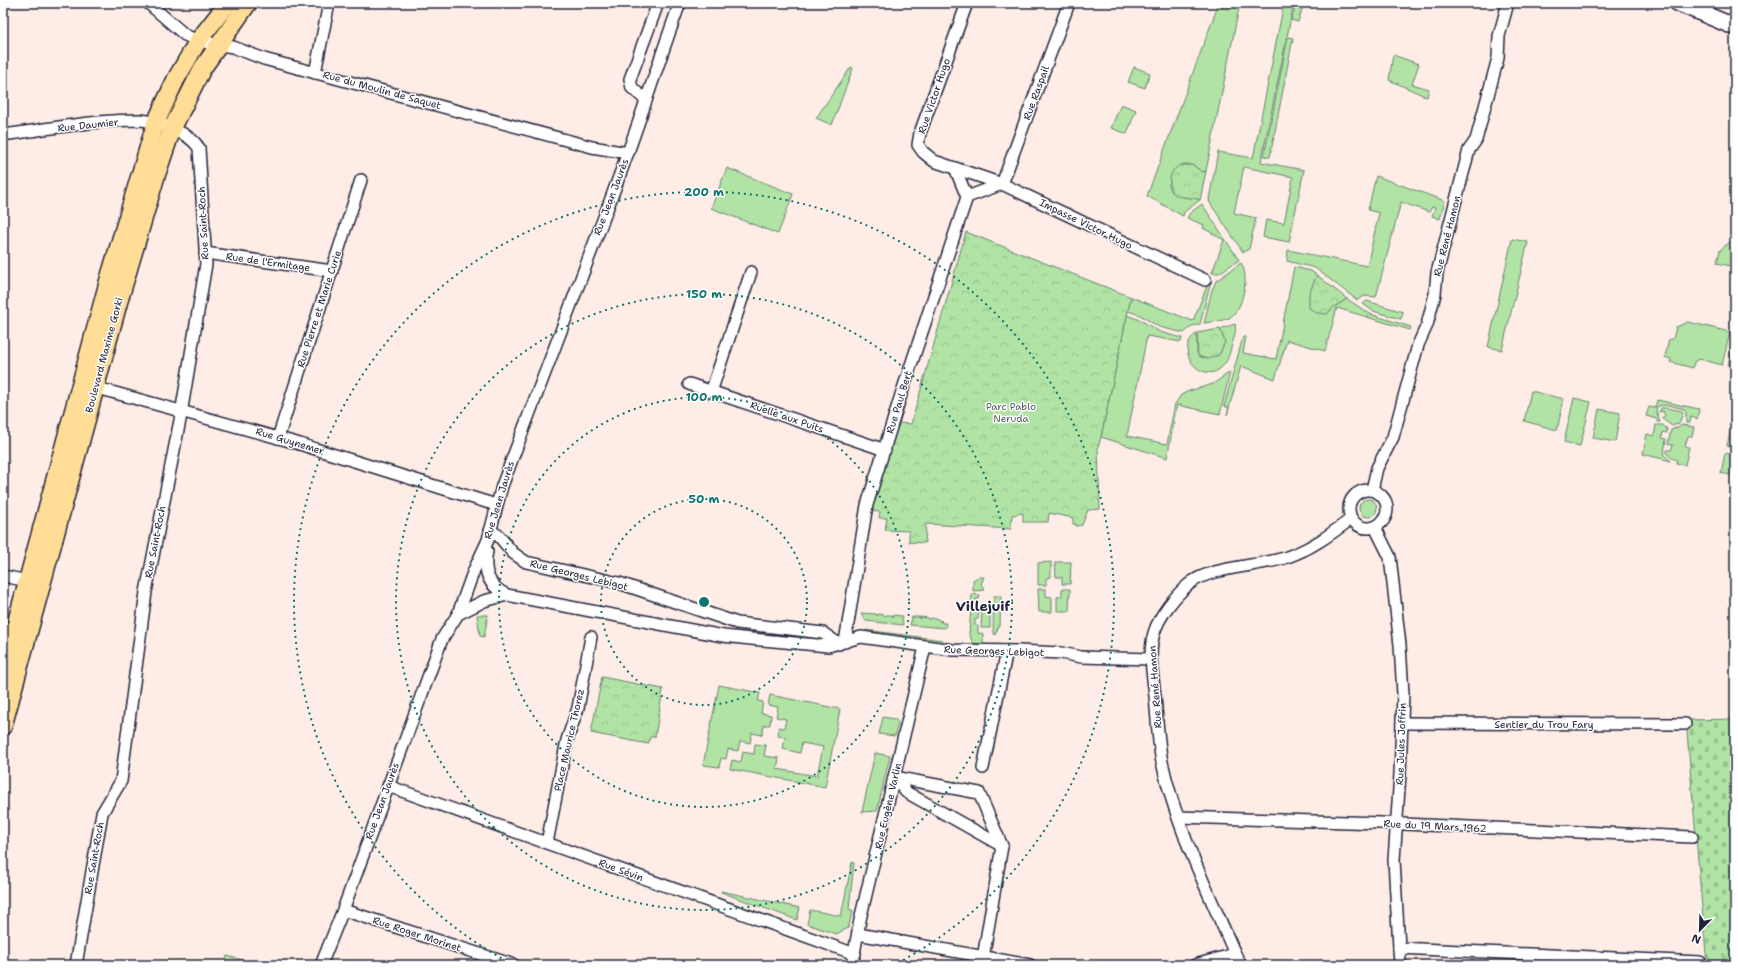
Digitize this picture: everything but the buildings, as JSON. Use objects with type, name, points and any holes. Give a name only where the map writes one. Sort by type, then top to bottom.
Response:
[{"type":"main road","name":"Boulevard Maxime Gorki","points":[[3,726],[89,386],[109,279],[156,122],[176,79],[198,41],[228,3]]},
{"type":"main road","name":"Boulevard Maxime Gorki","points":[[3,672],[28,581],[172,129],[202,69],[248,3]]},
{"type":"main road","points":[[1678,3],[1735,27]]},
{"type":"street","name":"Rue du Moulin de Saquet","points":[[148,3],[185,35],[198,41],[232,47],[264,59],[592,147],[628,153]]},
{"type":"street","points":[[316,73],[329,3]]},
{"type":"street","points":[[646,100],[632,88],[630,79],[658,3]]},
{"type":"street","name":"Rue Jean Jaurès","points":[[321,965],[343,910],[442,639],[458,614],[474,570],[489,536],[502,486],[628,153],[655,70],[680,3]]},
{"type":"street","name":"Rue Victor Hugo","points":[[966,3],[920,133],[918,145],[923,152],[934,161],[1002,184]]},
{"type":"street","name":"Rue Raspail","points":[[1002,184],[1069,3]]},
{"type":"street","name":"Rue René Hamon","points":[[1372,490],[1379,465],[1393,437],[1418,345],[1427,324],[1435,294],[1437,273],[1469,150],[1476,140],[1498,58],[1499,36],[1508,3]]},
{"type":"street","name":"Rue Daumier","points":[[3,135],[90,124],[141,120],[156,122],[172,129]]},
{"type":"street","name":"Rue Saint-Roch","points":[[76,965],[102,813],[121,781],[146,592],[181,411],[206,264],[199,148],[196,142],[172,129]]},
{"type":"street","points":[[955,168],[967,197],[1002,184]]},
{"type":"street","name":"Rue Pierre et Marie Curie","points":[[278,438],[360,180]]},
{"type":"street","name":"Impasse Victor Hugo","points":[[1002,184],[1205,280]]},
{"type":"street","name":"Rue Paul Bert","points":[[842,643],[863,521],[967,197]]},
{"type":"street","name":"Rue de l'Ermitage","points":[[205,253],[332,271]]},
{"type":"street","points":[[711,392],[751,272]]},
{"type":"street","name":"Ruelle aux Puits","points":[[689,384],[885,450]]},
{"type":"street","name":"Rue Guynemer","points":[[89,386],[278,438],[496,505]]},
{"type":"street","points":[[1361,490],[1372,490],[1380,493],[1387,506],[1384,519],[1375,527],[1364,528],[1359,526],[1351,519],[1349,504],[1353,496],[1361,490]]},
{"type":"street","name":"Rue René Hamon","points":[[1241,965],[1235,954],[1178,817],[1162,762],[1151,659],[1152,644],[1156,627],[1170,605],[1189,584],[1202,576],[1286,557],[1311,546],[1351,519]]},
{"type":"street","name":"Rue Jules Joffrin","points":[[1375,527],[1389,552],[1400,645],[1403,723],[1394,868],[1400,965]]},
{"type":"street","name":"Rue Georges Lebigot","points":[[842,643],[823,633],[737,623],[619,583],[526,562],[513,552],[498,535],[489,536],[485,561],[486,573],[493,586],[507,595],[723,636],[817,646],[828,646],[842,643],[861,637],[953,650],[1040,652],[1081,656],[1151,659]]},
{"type":"street","points":[[3,576],[28,581]]},
{"type":"street","name":"Rue Georges Lebigot","points":[[458,614],[484,601],[507,595]]},
{"type":"street","name":"Place Maurice Thorez","points":[[547,843],[567,740],[578,708],[591,637]]},
{"type":"street","name":"Rue Eugène Varlin","points":[[852,965],[925,647]]},
{"type":"street","points":[[983,768],[1006,655]]},
{"type":"street","name":"Sentier du Trou Fary","points":[[1403,723],[1685,724]]},
{"type":"street","points":[[894,777],[979,791],[1002,846],[982,961]]},
{"type":"street","points":[[894,777],[906,792],[1002,846]]},
{"type":"street","name":"Rue Sévin","points":[[388,786],[855,954]]},
{"type":"street","name":"Rue du 19 Mars 1962","points":[[1178,817],[1397,824],[1692,837]]},
{"type":"street","name":"Rue Roger Morinet","points":[[343,910],[514,965]]},
{"type":"street","points":[[858,934],[982,961],[1030,965]]},
{"type":"street","points":[[1399,948],[1700,962]]},
{"type":"street","points":[[1195,965],[1235,954]]},
{"type":"green space","points":[[1219,3],[1240,3],[1206,171],[1202,172],[1190,165],[1181,165],[1175,172],[1169,184],[1174,193],[1200,200],[1184,212],[1183,216],[1147,196]]},
{"type":"green space","points":[[1284,3],[1294,3],[1261,162],[1304,170],[1289,242],[1263,237],[1266,220],[1284,223],[1293,177],[1244,167],[1234,213],[1256,218],[1249,249],[1243,252],[1210,203],[1209,199],[1218,152],[1253,158]]},
{"type":"green space","points":[[1297,3],[1304,3],[1298,22],[1291,20]]},
{"type":"green space","points":[[1288,37],[1293,38],[1270,157],[1264,156]]},
{"type":"green space","points":[[1393,55],[1419,64],[1412,84],[1429,89],[1427,97],[1389,80]]},
{"type":"green space","points":[[851,67],[853,68],[832,125],[816,118]]},
{"type":"green space","points":[[1134,67],[1150,73],[1145,88],[1128,82]]},
{"type":"green space","points":[[1121,104],[1136,110],[1127,134],[1111,128]]},
{"type":"green space","points":[[1181,165],[1193,165],[1202,172],[1206,171],[1200,200],[1175,195],[1172,192],[1170,187],[1171,175],[1175,169]]},
{"type":"green space","points":[[727,168],[793,194],[778,234],[711,208]]},
{"type":"green space","points":[[1376,176],[1445,201],[1440,219],[1432,216],[1435,208],[1432,207],[1429,212],[1401,202],[1376,297],[1365,296],[1357,300],[1315,268],[1287,261],[1288,250],[1367,266],[1379,213],[1368,210]]},
{"type":"green space","points":[[1202,204],[1239,260],[1219,273],[1212,273],[1224,240],[1203,228],[1204,225],[1187,218],[1190,213]]},
{"type":"green space","name":"Parc Pablo Neruda","points":[[966,232],[1131,297],[1098,448],[1100,509],[1088,510],[1082,525],[1076,526],[1076,524],[1073,524],[1073,518],[1049,513],[1048,522],[1023,522],[1023,513],[1012,515],[1011,529],[926,524],[925,543],[909,542],[909,531],[885,530],[887,518],[879,518],[880,512],[870,511],[898,423],[911,424]]},
{"type":"green space","points":[[1512,239],[1528,242],[1502,350],[1488,347]]},
{"type":"green space","points":[[1730,242],[1735,243],[1735,267],[1717,263],[1720,250]]},
{"type":"green space","points":[[1241,263],[1244,269],[1245,284],[1244,292],[1238,308],[1229,318],[1204,323],[1212,290],[1216,281]]},
{"type":"green space","points":[[1294,267],[1311,271],[1318,276],[1316,277],[1327,314],[1334,307],[1347,299],[1370,314],[1411,327],[1410,330],[1337,308],[1325,351],[1287,340],[1275,379],[1241,366],[1229,408],[1224,406],[1243,337],[1246,337],[1243,353],[1276,359]]},
{"type":"green space","points":[[1318,276],[1347,299],[1334,307],[1327,314],[1317,313],[1309,308],[1309,294],[1316,277]]},
{"type":"green space","points":[[1209,281],[1210,285],[1200,324],[1192,326],[1184,333],[1159,327],[1140,315],[1128,311],[1131,297],[1193,321]]},
{"type":"green space","points":[[1367,301],[1403,312],[1401,319],[1373,311],[1363,304]]},
{"type":"green space","points":[[1127,315],[1140,320],[1160,332],[1182,338],[1181,342],[1147,336],[1127,436],[1167,444],[1175,404],[1181,395],[1213,384],[1230,372],[1220,414],[1177,405],[1167,458],[1101,437]]},
{"type":"green space","points":[[1688,322],[1730,332],[1722,365],[1699,359],[1694,362],[1693,368],[1670,362],[1671,359],[1665,357],[1669,339],[1673,339],[1676,327]]},
{"type":"green space","points":[[1235,324],[1236,330],[1225,363],[1216,371],[1207,372],[1198,369],[1191,361],[1188,352],[1189,342],[1197,333],[1197,353],[1224,339],[1220,329]]},
{"type":"green space","points":[[1220,329],[1225,342],[1219,355],[1208,359],[1198,356],[1197,333]]},
{"type":"green space","points":[[1735,333],[1735,367],[1728,366]]},
{"type":"green space","points":[[1531,391],[1564,399],[1557,430],[1524,421]]},
{"type":"green space","points":[[1574,398],[1591,402],[1580,446],[1564,442]]},
{"type":"green space","points":[[1657,400],[1699,409],[1697,419],[1691,417],[1690,423],[1686,423],[1686,413],[1684,409],[1668,405],[1658,406],[1656,410],[1660,422],[1657,422],[1657,419],[1646,416],[1649,407],[1655,408]]},
{"type":"green space","points":[[1661,408],[1682,411],[1683,414],[1679,423],[1672,426],[1661,418],[1665,416],[1663,411],[1659,412]]},
{"type":"green space","points":[[1599,409],[1620,413],[1615,442],[1593,438]]},
{"type":"green space","points":[[1733,418],[1735,419],[1735,447],[1727,446]]},
{"type":"green space","points":[[1656,425],[1663,425],[1667,429],[1667,433],[1663,432],[1662,438],[1666,439],[1664,455],[1671,461],[1643,454],[1647,434],[1654,436]]},
{"type":"green space","points":[[1682,425],[1694,427],[1692,436],[1688,436],[1685,446],[1689,447],[1685,465],[1676,463],[1677,460],[1667,454],[1667,450],[1671,450],[1673,445],[1668,444],[1671,430]]},
{"type":"green space","points":[[1725,453],[1735,455],[1735,476],[1721,473]]},
{"type":"green space","points":[[1368,499],[1374,502],[1377,508],[1374,514],[1368,517],[1362,514],[1359,508],[1362,502]]},
{"type":"green space","points":[[1051,562],[1051,577],[1046,578],[1046,585],[1038,585],[1038,563]]},
{"type":"green space","points":[[1055,562],[1071,562],[1070,584],[1062,584],[1062,577],[1056,577]]},
{"type":"green space","points":[[978,577],[984,577],[981,584],[985,590],[973,591],[973,580]]},
{"type":"green space","points":[[1038,589],[1046,589],[1046,596],[1052,597],[1052,612],[1039,612]]},
{"type":"green space","points":[[1062,589],[1070,589],[1069,611],[1057,611],[1057,597],[1062,596]]},
{"type":"green space","points":[[972,594],[980,595],[979,599],[976,599],[976,606],[979,606],[978,619],[975,619],[975,625],[978,626],[978,633],[983,634],[983,644],[973,643],[969,634]]},
{"type":"green space","points":[[994,596],[1001,596],[1000,623],[995,635],[993,632]]},
{"type":"green space","points":[[984,607],[988,607],[988,611],[990,611],[990,628],[981,628],[982,611],[984,611]]},
{"type":"green space","points":[[861,613],[876,614],[877,616],[878,614],[884,616],[892,615],[893,617],[894,615],[902,616],[903,625],[866,621]]},
{"type":"green space","points":[[477,615],[488,615],[484,637],[480,636]]},
{"type":"green space","points":[[912,617],[920,617],[920,619],[921,617],[929,618],[929,620],[931,618],[938,619],[940,622],[941,620],[942,623],[946,623],[945,628],[910,625]]},
{"type":"green space","points":[[866,630],[943,640],[943,645],[865,633]]},
{"type":"green space","points":[[602,677],[663,689],[655,737],[650,737],[648,744],[591,733]]},
{"type":"green space","points":[[719,685],[760,693],[758,701],[763,702],[761,713],[771,715],[770,725],[764,725],[762,735],[752,733],[750,743],[740,741],[738,751],[728,749],[726,759],[721,758],[719,767],[703,765]]},
{"type":"green space","points":[[770,695],[840,709],[825,787],[730,769],[732,760],[741,762],[743,752],[754,754],[755,744],[766,745],[764,756],[779,758],[777,769],[817,776],[823,747],[802,743],[800,753],[783,749],[785,737],[778,736],[779,727],[784,728],[786,719],[776,717],[778,707],[768,705]]},
{"type":"green space","points":[[883,717],[895,719],[898,723],[895,736],[879,734]]},
{"type":"green space","points":[[1735,719],[1735,965],[1707,965],[1686,720]]},
{"type":"green space","points":[[875,753],[890,756],[877,811],[862,812]]},
{"type":"green space","points":[[852,862],[854,863],[849,909],[853,911],[848,928],[836,934],[807,924],[810,910],[841,916]]},
{"type":"green space","points":[[721,892],[800,908],[797,920]]},
{"type":"green space","points":[[227,956],[259,964],[225,965]]},
{"type":"district","name":"Villejuif","points":[[983,606]]}]
